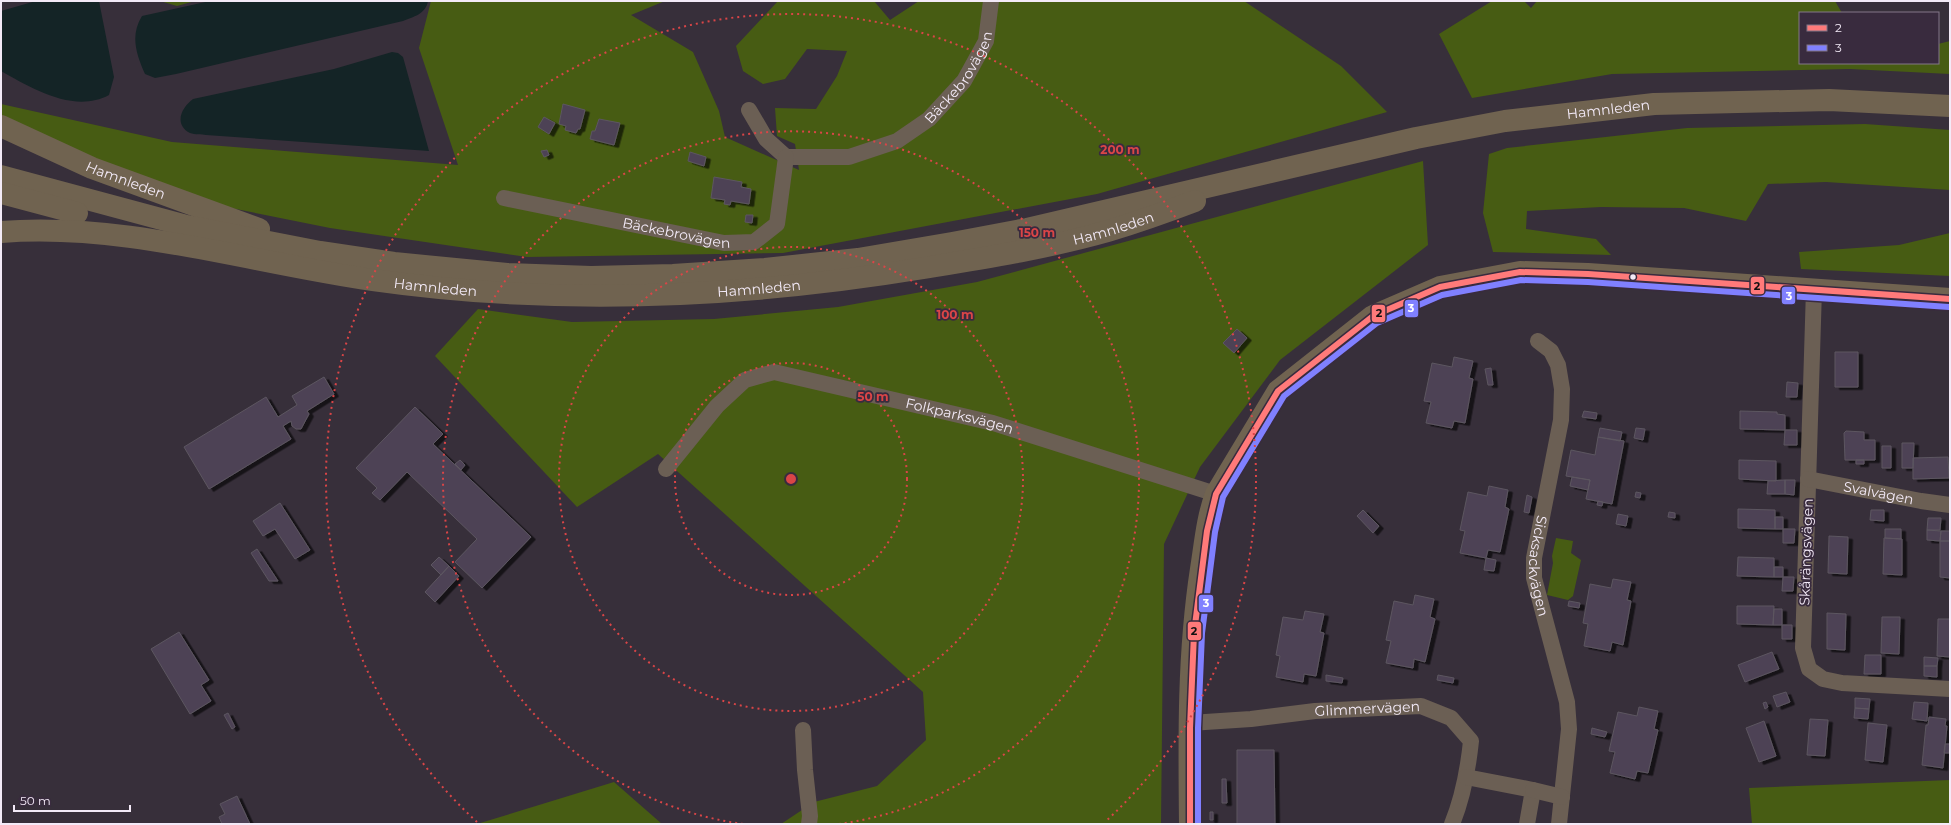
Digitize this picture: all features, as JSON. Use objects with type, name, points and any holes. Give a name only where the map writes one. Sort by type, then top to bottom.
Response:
[{"type":"main road","name":"Hamnleden","points":[[1,176],[188,226],[320,252],[394,263],[507,274],[591,277],[673,275],[765,269],[858,259],[952,243],[1034,227],[1416,138],[1498,123],[1654,104],[1829,100],[1950,106]]},
{"type":"main road","name":"Hamnleden","points":[[1,126],[92,168],[320,252]]},
{"type":"main road","name":"Hamnleden","points":[[1,232],[54,230],[139,239],[372,280],[457,290],[526,295],[678,295],[770,288],[863,278],[957,263],[1108,231],[1161,214],[1273,172]]},
{"type":"main road","name":"Hamnleden","points":[[1,193],[232,255]]},
{"type":"main road","points":[[1190,824],[1189,691],[1197,599],[1210,511],[1216,494],[1278,391],[1373,316],[1440,287],[1520,272],[1633,276],[1950,299]]},
{"type":"street","name":"Bäckebrovägen","points":[[504,198],[724,243],[754,242],[777,224],[786,157],[849,157],[897,142],[930,119],[964,81],[986,41],[991,1]]},
{"type":"street","points":[[748,110],[766,139],[786,157]]},
{"type":"street","name":"Skårängsvägen","points":[[1814,289],[1803,648],[1809,669],[1823,679],[1842,683],[1950,689]]},
{"type":"street","name":"Sicksackvägen","points":[[1538,341],[1551,351],[1558,365],[1562,390],[1561,420],[1534,558],[1536,584],[1567,702],[1569,729],[1559,824]]},
{"type":"street","name":"Folkparksvägen","points":[[666,469],[716,406],[745,380],[774,372],[993,423],[1216,494]]},
{"type":"street","name":"Svalvägen","points":[[1808,479],[1921,501],[1950,505]]},
{"type":"street","name":"Glimmervägen","points":[[1190,723],[1251,719],[1315,711],[1421,706],[1451,718],[1471,741],[1461,802],[1452,824]]},
{"type":"street","points":[[804,730],[805,770],[810,816],[808,824]]},
{"type":"street","points":[[1466,777],[1562,797]]},
{"type":"street","points":[[1527,824],[1533,790]]},
{"type":"green space","points":[[160,1],[195,1],[177,6]]},
{"type":"green space","points":[[431,1],[665,1],[631,15],[693,52],[719,111],[725,137],[799,170],[795,144],[777,136],[775,108],[816,109],[837,76],[847,51],[807,49],[785,79],[763,84],[743,71],[736,46],[778,1],[874,1],[890,20],[919,1],[1244,1],[1341,66],[1387,112],[1097,194],[783,253],[527,257],[330,228],[226,207],[40,139],[1,119],[1,104],[172,142],[458,165],[419,48]]},
{"type":"green space","points":[[1492,1],[1524,1],[1531,8],[1537,1],[1835,1],[1841,12],[1799,12],[1799,64],[1939,64],[1939,44],[1950,41],[1950,74],[1850,69],[1612,74],[1472,98],[1439,34]]},
{"type":"green space","points":[[1865,124],[1950,130],[1950,190],[1826,182],[1768,184],[1746,221],[1684,208],[1601,207],[1527,211],[1526,229],[1596,239],[1611,255],[1493,252],[1483,213],[1489,154],[1507,148],[1687,128]]},
{"type":"green space","points":[[1423,161],[1428,245],[1280,360],[1200,467],[1164,544],[1161,824],[781,824],[814,802],[877,786],[926,740],[923,692],[658,454],[577,507],[435,356],[478,309],[572,322],[714,319],[838,307],[977,282]]},
{"type":"green space","points":[[1950,233],[1950,276],[1801,269],[1799,252],[1899,245]]},
{"type":"green space","points":[[1556,538],[1573,541],[1571,553],[1581,560],[1573,596],[1568,600],[1547,595]]},
{"type":"green space","points":[[1950,780],[1950,824],[1752,824],[1749,788]]},
{"type":"green space","points":[[614,782],[662,824],[477,824]]},
{"type":"shaded area","points":[[36,1],[99,1],[114,77],[109,95],[96,100],[82,102],[67,100],[39,91],[1,71],[1,11]]},
{"type":"shaded area","points":[[210,1],[428,1],[422,12],[403,21],[176,74],[155,78],[145,74],[137,52],[135,37],[138,23],[142,16]]},
{"type":"shaded area","points":[[392,52],[398,53],[403,57],[429,151],[196,134],[190,133],[182,125],[181,116],[183,111],[193,99],[334,69]]},
{"type":"building","points":[[563,104],[585,110],[580,129],[578,129],[576,133],[565,130],[566,126],[559,124]]},
{"type":"building","points":[[544,117],[555,123],[549,134],[538,127]]},
{"type":"building","points":[[599,119],[620,123],[614,145],[590,139],[592,131],[595,131]]},
{"type":"building","points":[[547,150],[549,155],[544,157],[541,151]]},
{"type":"building","points":[[690,152],[706,157],[704,166],[688,161]]},
{"type":"building","points":[[714,177],[742,182],[741,187],[751,189],[749,204],[731,201],[730,205],[724,204],[725,200],[711,198]]},
{"type":"building","points":[[746,215],[753,215],[752,223],[745,222]]},
{"type":"building","points":[[1237,329],[1247,338],[1234,353],[1223,343]]},
{"type":"building","points":[[1835,352],[1858,352],[1858,387],[1835,387]]},
{"type":"building","points":[[1454,357],[1473,361],[1469,378],[1473,379],[1465,423],[1454,421],[1452,428],[1426,423],[1431,402],[1424,401],[1432,363],[1452,367]]},
{"type":"building","points":[[1491,368],[1493,385],[1488,385],[1485,369]]},
{"type":"building","points":[[324,377],[334,394],[307,411],[309,414],[301,429],[296,429],[292,426],[291,421],[283,426],[291,439],[209,489],[184,447],[266,397],[278,417],[297,405],[292,396]]},
{"type":"building","points":[[1787,382],[1798,383],[1797,397],[1786,397]]},
{"type":"building","points":[[415,407],[443,434],[433,444],[531,537],[482,588],[455,562],[477,539],[407,472],[380,500],[372,493],[377,488],[356,468]]},
{"type":"building","points":[[1584,411],[1597,413],[1596,419],[1582,417]]},
{"type":"building","points":[[1740,411],[1777,412],[1777,414],[1785,415],[1785,430],[1740,429]]},
{"type":"building","points":[[1600,428],[1622,432],[1620,441],[1598,437]]},
{"type":"building","points":[[1636,428],[1645,429],[1643,440],[1634,438]]},
{"type":"building","points":[[1785,430],[1797,430],[1797,445],[1784,445]]},
{"type":"building","points":[[1846,431],[1864,432],[1864,440],[1875,440],[1875,460],[1845,460],[1844,433]]},
{"type":"building","points":[[1598,437],[1624,441],[1612,504],[1586,499],[1590,480],[1566,476],[1571,450],[1595,455]]},
{"type":"building","points":[[1902,443],[1914,443],[1913,468],[1902,468]]},
{"type":"building","points":[[1882,446],[1891,446],[1891,468],[1882,468]]},
{"type":"building","points":[[1948,457],[1949,478],[1913,479],[1913,458]]},
{"type":"building","points":[[460,460],[465,465],[461,470],[455,464]]},
{"type":"building","points":[[1739,460],[1776,461],[1776,481],[1739,479]]},
{"type":"building","points":[[1856,460],[1864,460],[1864,464],[1856,464]]},
{"type":"building","points":[[1572,477],[1590,480],[1588,490],[1570,486]]},
{"type":"building","points":[[1785,480],[1795,480],[1794,495],[1785,494]]},
{"type":"building","points":[[1785,480],[1785,494],[1767,494],[1768,481]]},
{"type":"building","points":[[1489,486],[1508,490],[1505,507],[1509,509],[1500,552],[1488,550],[1486,558],[1460,553],[1465,531],[1460,530],[1468,492],[1487,496]]},
{"type":"building","points":[[1636,492],[1641,493],[1640,498],[1635,497]]},
{"type":"building","points":[[1527,495],[1532,497],[1529,513],[1524,512]]},
{"type":"building","points":[[1598,501],[1603,502],[1602,506],[1597,505]]},
{"type":"building","points":[[280,503],[310,550],[295,559],[275,529],[263,536],[253,521]]},
{"type":"building","points":[[1738,509],[1775,510],[1775,529],[1738,528]]},
{"type":"building","points":[[1363,510],[1379,526],[1373,533],[1357,516]]},
{"type":"building","points":[[1871,510],[1884,510],[1884,521],[1870,520]]},
{"type":"building","points":[[1669,512],[1675,513],[1675,518],[1668,517]]},
{"type":"building","points":[[1618,514],[1628,516],[1626,526],[1616,524]]},
{"type":"building","points":[[1775,517],[1783,517],[1783,529],[1775,529]]},
{"type":"building","points":[[1928,518],[1941,518],[1940,530],[1927,530]]},
{"type":"building","points":[[1783,529],[1795,529],[1794,543],[1783,543]]},
{"type":"building","points":[[1885,529],[1901,529],[1901,539],[1885,538]]},
{"type":"building","points":[[1927,530],[1941,531],[1940,541],[1927,540]]},
{"type":"building","points":[[1941,531],[1950,531],[1950,541],[1940,541]]},
{"type":"building","points":[[1829,536],[1848,537],[1847,574],[1828,573]]},
{"type":"building","points":[[1884,538],[1902,539],[1902,575],[1883,574]]},
{"type":"building","points":[[1940,541],[1950,541],[1950,578],[1940,577]]},
{"type":"building","points":[[257,549],[278,581],[269,581],[251,553]]},
{"type":"building","points":[[439,557],[449,566],[441,575],[431,565]]},
{"type":"building","points":[[1738,557],[1774,558],[1774,577],[1737,576]]},
{"type":"building","points":[[1486,558],[1496,560],[1494,571],[1484,570]]},
{"type":"building","points":[[449,566],[459,576],[435,602],[425,592]]},
{"type":"building","points":[[1774,567],[1783,567],[1783,577],[1774,577]]},
{"type":"building","points":[[1783,577],[1794,577],[1793,591],[1782,591]]},
{"type":"building","points":[[1613,579],[1631,582],[1627,600],[1631,601],[1623,645],[1612,642],[1610,651],[1584,646],[1588,624],[1583,623],[1590,584],[1611,588]]},
{"type":"building","points":[[1415,595],[1434,599],[1430,617],[1435,619],[1425,662],[1414,659],[1413,668],[1386,663],[1391,641],[1386,640],[1394,601],[1413,605]]},
{"type":"building","points":[[1569,601],[1580,603],[1579,608],[1568,606]]},
{"type":"building","points":[[1737,606],[1774,606],[1773,625],[1737,624]]},
{"type":"building","points":[[1774,609],[1782,609],[1782,625],[1773,625]]},
{"type":"building","points":[[1305,611],[1324,614],[1320,632],[1324,633],[1316,676],[1304,674],[1303,682],[1276,677],[1280,656],[1276,655],[1283,617],[1303,620]]},
{"type":"building","points":[[1827,613],[1846,614],[1845,650],[1827,649]]},
{"type":"building","points":[[1882,617],[1900,617],[1899,654],[1881,653]]},
{"type":"building","points":[[1938,619],[1950,619],[1950,657],[1937,656]]},
{"type":"building","points":[[1782,625],[1792,625],[1792,639],[1782,639]]},
{"type":"building","points":[[179,632],[209,680],[201,685],[211,701],[190,714],[151,649]]},
{"type":"building","points":[[1772,652],[1779,669],[1745,682],[1738,665]]},
{"type":"building","points":[[1865,655],[1881,655],[1881,674],[1864,674]]},
{"type":"building","points":[[1924,657],[1938,658],[1937,666],[1924,666]]},
{"type":"building","points":[[1924,666],[1937,666],[1937,677],[1924,676]]},
{"type":"building","points":[[1326,675],[1343,678],[1342,683],[1326,681]]},
{"type":"building","points":[[1438,675],[1454,678],[1453,683],[1437,680]]},
{"type":"building","points":[[1786,692],[1790,702],[1777,707],[1773,696]]},
{"type":"building","points":[[1855,698],[1870,699],[1869,709],[1855,708]]},
{"type":"building","points":[[1766,702],[1768,707],[1765,709],[1763,703]]},
{"type":"building","points":[[1914,702],[1928,703],[1927,721],[1912,719]]},
{"type":"building","points":[[1639,707],[1658,711],[1654,729],[1658,730],[1648,773],[1637,771],[1635,779],[1610,773],[1615,752],[1609,751],[1618,712],[1637,716]]},
{"type":"building","points":[[1855,708],[1869,709],[1868,719],[1854,718]]},
{"type":"building","points":[[228,713],[235,727],[232,729],[224,715]]},
{"type":"building","points":[[1929,717],[1946,719],[1945,726],[1947,726],[1943,768],[1922,765],[1926,725],[1928,725]]},
{"type":"building","points":[[1810,719],[1828,720],[1825,756],[1807,755]]},
{"type":"building","points":[[1764,721],[1776,756],[1759,762],[1746,728]]},
{"type":"building","points":[[1868,723],[1887,725],[1883,762],[1865,760]]},
{"type":"building","points":[[1592,728],[1607,732],[1605,737],[1591,734]]},
{"type":"building","points":[[1945,744],[1950,744],[1949,753],[1944,753]]},
{"type":"building","points":[[1237,750],[1274,750],[1275,824],[1237,824]]},
{"type":"building","points":[[1222,779],[1226,779],[1227,803],[1222,803]]},
{"type":"building","points":[[237,796],[250,824],[222,824],[219,817],[225,814],[220,804]]},
{"type":"building","points":[[1210,812],[1213,812],[1213,820],[1210,820]]},
{"type":"transit line","name":"2","points":[[1190,824],[1190,728],[1194,633],[1207,531],[1216,494],[1278,391],[1373,316],[1440,287],[1520,272],[1588,274],[1950,299]]},
{"type":"transit line","name":"3","points":[[1198,824],[1198,728],[1202,633],[1215,532],[1223,497],[1284,396],[1377,323],[1442,295],[1521,280],[1588,282],[1949,307]]}]
